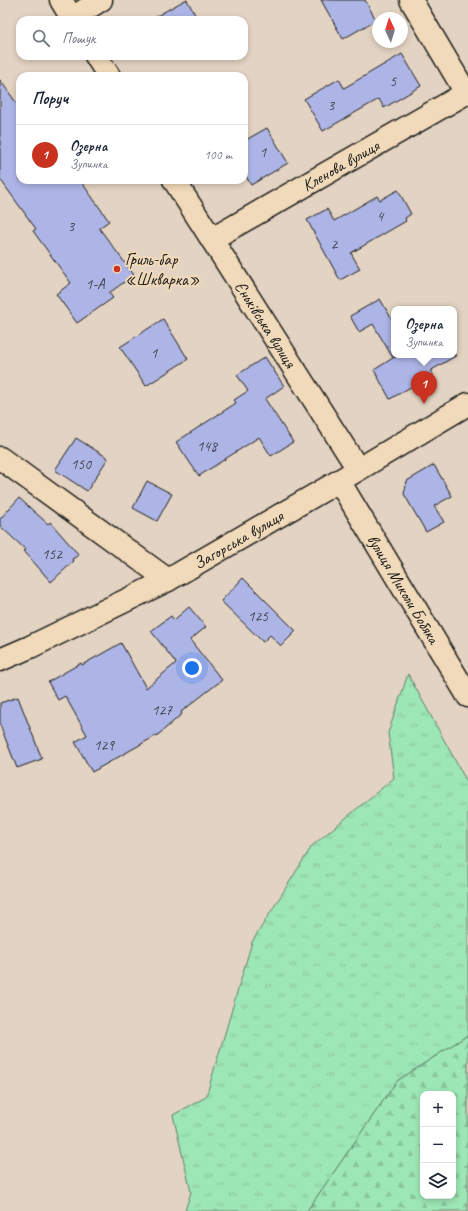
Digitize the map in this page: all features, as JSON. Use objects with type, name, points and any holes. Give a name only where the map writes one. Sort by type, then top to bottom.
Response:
[{"type":"street","points":[[69,13],[101,0]]},
{"type":"street","points":[[411,0],[467,92]]},
{"type":"street","points":[[99,60],[106,72]]},
{"type":"street","name":"Кленова вулиця","points":[[212,239],[467,92]]},
{"type":"street","name":"Єньківська вулиця","points":[[177,184],[358,469]]},
{"type":"street","name":"Загорська вулиця","points":[[0,660],[168,580],[468,404]]},
{"type":"street","points":[[0,458],[168,580]]},
{"type":"street","name":"вулиця Миколи Бобяка","points":[[339,481],[468,696]]},
{"type":"green space","points":[[408,674],[468,784],[468,1035],[397,1081],[307,1211],[185,1211],[191,1192],[173,1115],[206,1097],[252,942],[312,846],[394,778],[388,733]]},
{"type":"green space","points":[[468,1035],[468,1211],[307,1211],[397,1081]]},
{"type":"building","points":[[187,0],[196,16],[157,16]]},
{"type":"building","points":[[321,0],[365,0],[372,13],[372,22],[343,39]]},
{"type":"building","points":[[402,54],[421,86],[384,108],[379,99],[323,131],[304,99],[339,79],[344,88]]},
{"type":"building","points":[[0,80],[16,102],[16,184],[83,184],[109,221],[99,228],[134,275],[109,293],[113,298],[77,323],[56,294],[71,283],[33,231],[36,229],[0,179]]},
{"type":"building","points":[[267,128],[288,163],[251,185],[248,180],[248,139]]},
{"type":"building","points":[[398,190],[411,214],[405,218],[406,221],[351,253],[360,269],[340,280],[307,220],[327,209],[334,221],[377,196],[380,200]]},
{"type":"building","points":[[380,299],[391,318],[391,355],[373,324],[359,332],[350,316]]},
{"type":"building","points":[[163,319],[188,359],[146,386],[120,347]]},
{"type":"building","points":[[265,357],[284,386],[265,399],[293,442],[271,456],[259,437],[199,476],[176,442],[236,403],[234,400],[248,391],[237,375]]},
{"type":"building","points":[[393,358],[452,358],[430,371],[433,374],[390,399],[374,370]]},
{"type":"building","points":[[76,438],[108,458],[87,491],[55,470]]},
{"type":"building","points":[[434,465],[452,496],[434,506],[444,522],[426,532],[404,494],[407,481]]},
{"type":"building","points":[[147,481],[172,494],[157,521],[133,508]]},
{"type":"building","points":[[19,498],[48,524],[50,522],[79,555],[72,559],[74,561],[51,582],[24,551],[26,550],[0,526],[0,519]]},
{"type":"building","points":[[243,578],[296,631],[281,646],[270,635],[263,642],[221,601]]},
{"type":"building","points":[[189,607],[206,627],[190,640],[222,680],[181,712],[182,714],[159,734],[92,772],[75,742],[87,735],[65,696],[58,700],[48,682],[81,663],[82,665],[121,643],[146,688],[176,663],[151,631],[171,616],[174,620]]},
{"type":"building","points":[[18,697],[42,759],[17,768],[0,725],[0,703]]},
{"type":"place","name":"Гриль-бар «Шкварка»","points":[[117,269]]},
{"type":"place","name":"Озерна","points":[[424,404]]}]
